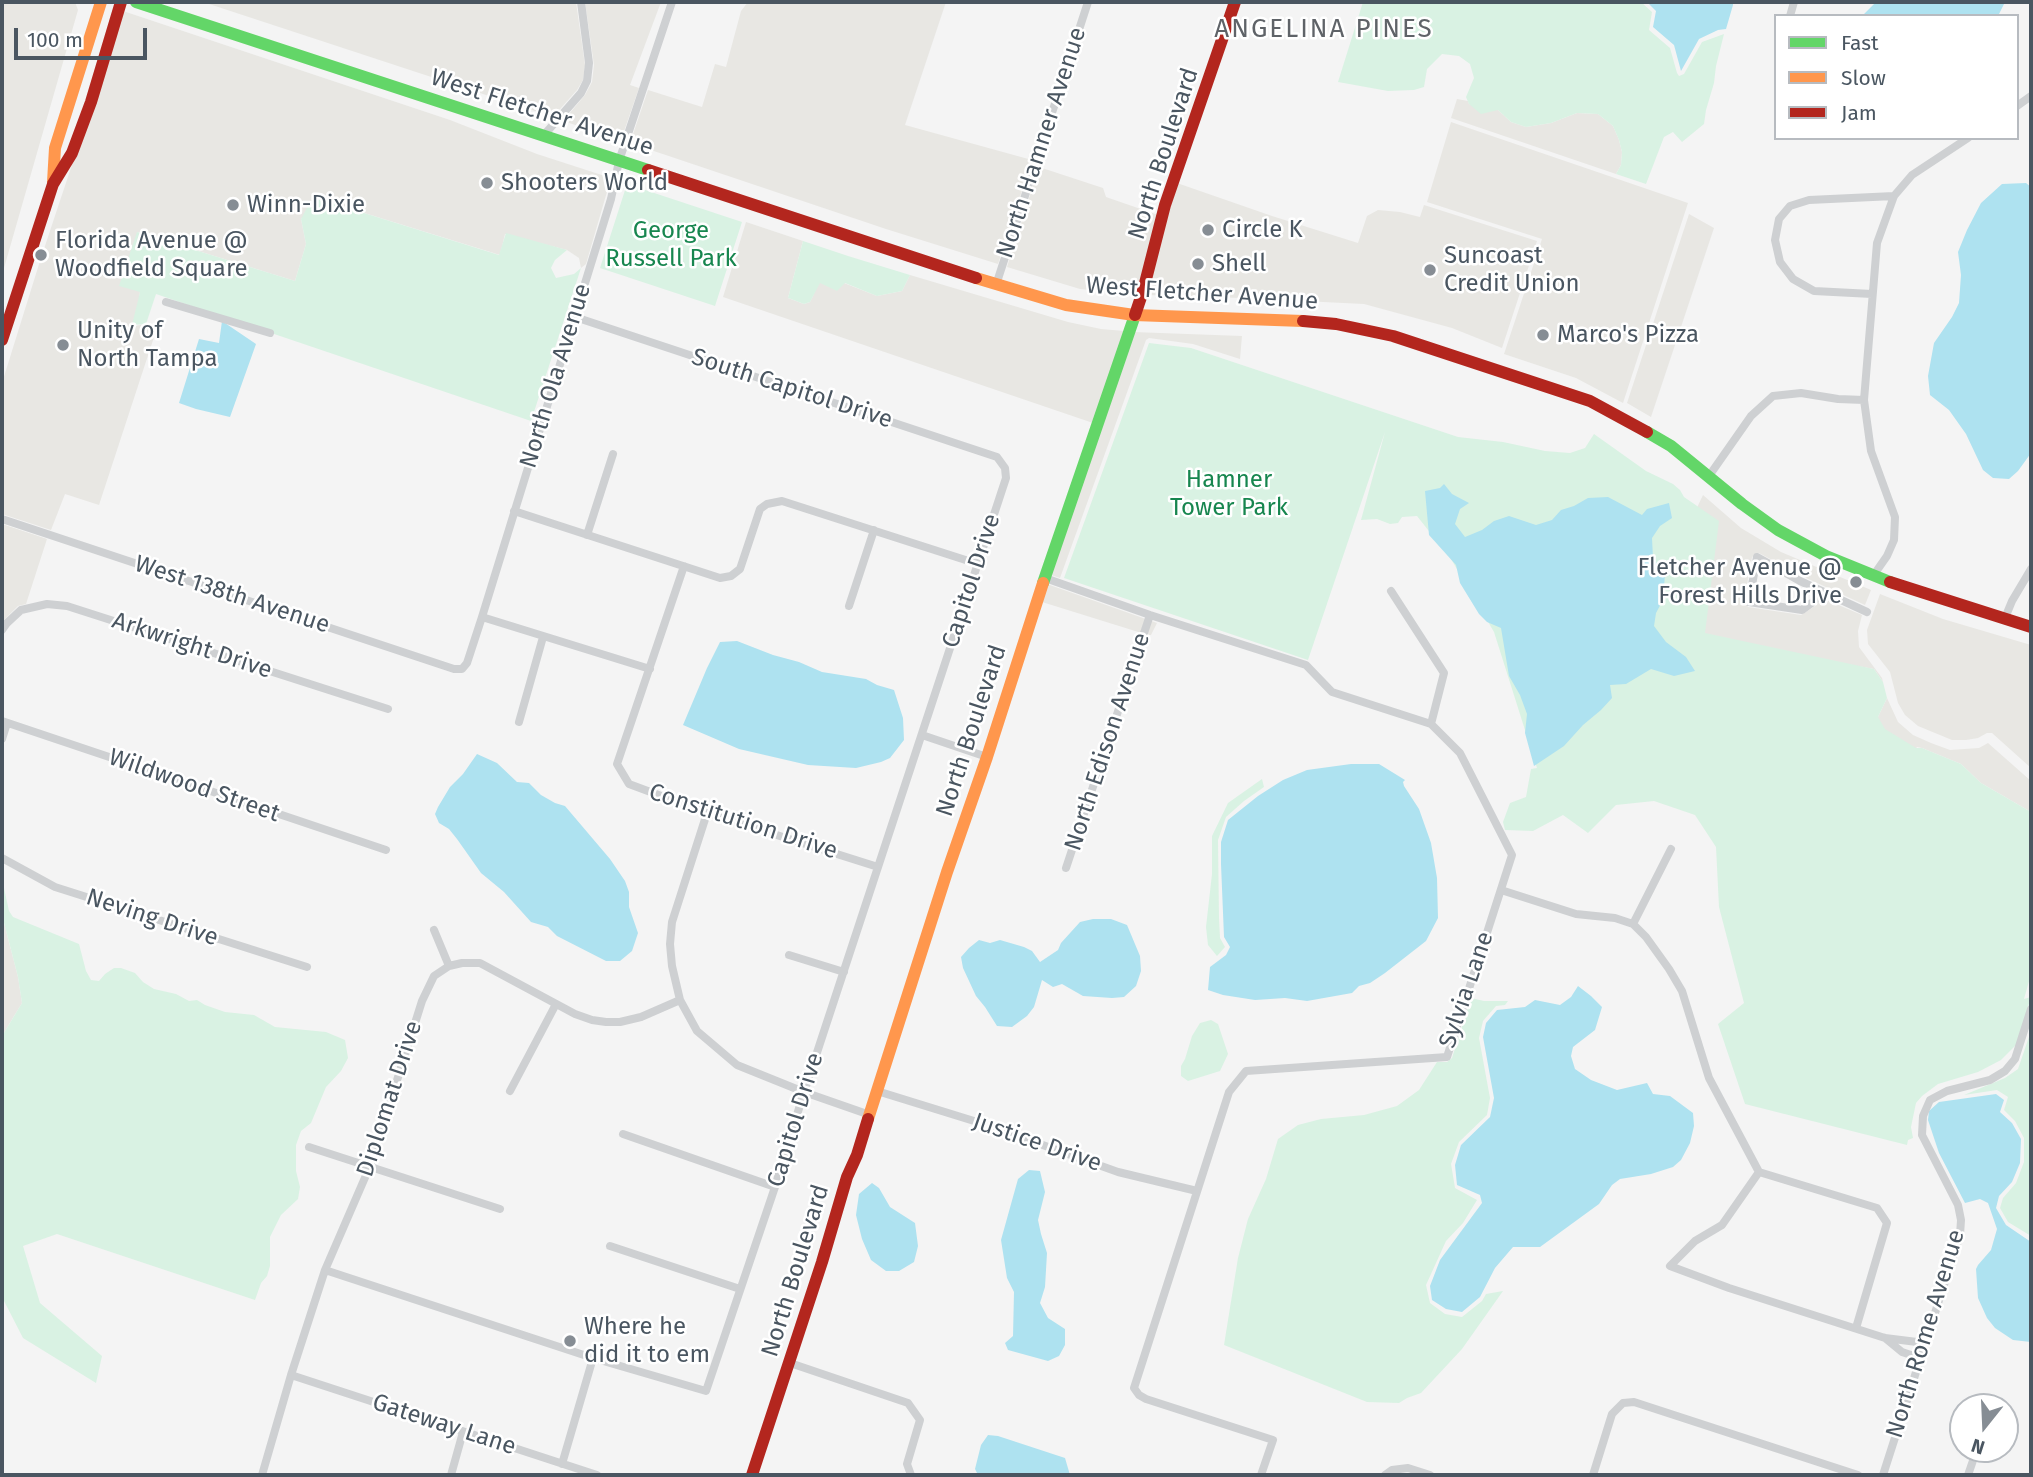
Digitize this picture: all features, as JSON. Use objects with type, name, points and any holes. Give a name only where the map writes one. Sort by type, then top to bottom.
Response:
[{"type":"main road","points":[[53,184],[55,148],[101,2]]},
{"type":"main road","points":[[2,340],[53,184],[72,153],[91,102],[121,2]]},
{"type":"main road","name":"West Fletcher Avenue","points":[[136,2],[996,285],[1066,305],[1134,315],[1286,319],[1336,324],[1394,336],[1590,401],[1671,446],[1778,530],[1826,556],[1873,576],[2031,627]]},
{"type":"main road","name":"North Boulevard","points":[[752,1475],[947,872],[1143,291],[1165,205],[1235,2]]},
{"type":"street","points":[[544,135],[581,93],[587,81],[589,63],[581,2]]},
{"type":"street","name":"North Ola Avenue","points":[[462,669],[467,663],[482,617],[611,199],[619,161],[672,2]]},
{"type":"street","name":"North Hamner Avenue","points":[[996,285],[1088,2]]},
{"type":"street","points":[[1873,576],[1894,540],[1895,517],[1871,451],[1864,400],[1877,243],[1894,196],[1912,175],[1965,140]]},
{"type":"street","points":[[1872,294],[1814,291],[1793,279],[1780,262],[1774,240],[1779,219],[1790,206],[1809,200],[1894,196]]},
{"type":"street","points":[[166,302],[270,333]]},
{"type":"street","name":"South Capitol Drive","points":[[575,317],[997,457],[1005,468]]},
{"type":"street","points":[[1709,476],[1751,416],[1773,396],[1801,393],[1864,400]]},
{"type":"street","points":[[587,535],[613,454]]},
{"type":"street","name":"Capitol Drive","points":[[325,1270],[593,1358],[706,1391],[1006,478],[1005,468]]},
{"type":"street","points":[[514,511],[720,578],[731,576],[740,569],[760,509],[767,504],[782,501],[978,564]]},
{"type":"street","name":"West 138th Avenue","points":[[2,519],[441,665],[462,669]]},
{"type":"street","points":[[849,606],[874,530]]},
{"type":"street","points":[[1822,592],[1802,610],[1749,602],[1757,557],[1822,592],[1867,612]]},
{"type":"street","name":"Constitution Drive","points":[[684,566],[617,764],[629,784],[707,813],[878,867]]},
{"type":"street","points":[[2005,618],[2031,569]]},
{"type":"street","name":"Sylvia Lane","points":[[1045,578],[1306,665],[1332,692],[1431,724],[1460,753],[1512,855],[1447,1056],[1246,1071],[1229,1092],[1135,1388],[1139,1395],[1146,1399],[1273,1440],[1261,1475]]},
{"type":"street","points":[[1391,591],[1444,673],[1431,724]]},
{"type":"street","name":"Arkwright Drive","points":[[2,630],[21,610],[47,604],[67,606],[388,709]]},
{"type":"street","name":"North Edison Avenue","points":[[1066,868],[1150,615]]},
{"type":"street","points":[[482,617],[650,669]]},
{"type":"street","points":[[519,722],[543,637]]},
{"type":"street","points":[[2,739],[4,722]]},
{"type":"street","name":"Wildwood Street","points":[[4,722],[386,850]]},
{"type":"street","points":[[922,734],[987,757]]},
{"type":"street","points":[[707,813],[672,922],[672,966],[680,1000],[697,1031],[737,1065],[870,1115]]},
{"type":"street","points":[[1633,925],[1671,849]]},
{"type":"street","name":"Neving Drive","points":[[2,858],[55,887],[307,967]]},
{"type":"street","points":[[1501,890],[1576,914],[1615,918],[1633,925],[1646,937],[1682,991],[1709,1077],[1759,1172],[1878,1208],[1888,1223],[1856,1328]]},
{"type":"street","points":[[434,930],[449,966],[480,963],[583,1018],[612,1022],[640,1017],[680,1000]]},
{"type":"street","points":[[789,955],[844,972]]},
{"type":"street","name":"Diplomat Drive","points":[[262,1475],[325,1270],[370,1167],[422,1001],[434,976],[449,966]]},
{"type":"street","points":[[510,1091],[556,1004]]},
{"type":"street","name":"North Rome Avenue","points":[[1883,1475],[1960,1235],[1958,1205],[1922,1135],[1923,1116],[1930,1100],[1938,1095],[1990,1080],[2005,1071],[2015,1059],[2031,1009]]},
{"type":"street","name":"Justice Drive","points":[[877,1091],[987,1125],[1118,1172],[1197,1191]]},
{"type":"street","points":[[623,1135],[775,1187]]},
{"type":"street","points":[[309,1147],[500,1209]]},
{"type":"street","points":[[1759,1172],[1722,1225],[1695,1241],[1670,1266],[1885,1338],[1925,1343]]},
{"type":"street","points":[[610,1246],[740,1289]]},
{"type":"street","points":[[1885,1338],[1902,1352],[1920,1358]]},
{"type":"street","points":[[562,1464],[593,1358]]},
{"type":"street","points":[[790,1363],[908,1403],[920,1420],[907,1464],[911,1475]]},
{"type":"street","name":"Gateway Lane","points":[[291,1375],[597,1475]]},
{"type":"street","points":[[1593,1475],[1612,1414],[1623,1403],[1634,1402],[1858,1475]]},
{"type":"street","points":[[451,1475],[463,1432]]},
{"type":"street","points":[[1384,1475],[1392,1470],[1408,1468],[1430,1475]]},
{"type":"shaded area","points":[[2,2],[75,2],[78,10],[2,275]]},
{"type":"shaded area","points":[[203,2],[576,2],[585,65],[583,80],[553,117]]},
{"type":"shaded area","points":[[585,2],[661,2],[630,85],[639,88],[621,140],[563,121],[585,95],[592,82],[594,65]]},
{"type":"shaded area","points":[[748,2],[946,2],[905,125],[1032,160],[998,264],[630,143],[648,90],[702,107],[715,64],[726,67],[741,11]]},
{"type":"shaded area","points":[[123,11],[450,120],[537,154],[611,178],[586,264],[581,268],[579,258],[567,250],[505,234],[500,255],[319,199],[301,219],[306,244],[295,281],[137,232],[140,292],[135,326],[146,324],[156,331],[99,505],[65,494],[51,530],[2,514],[2,383]]},
{"type":"shaded area","points":[[1457,99],[1498,110],[1511,122],[1526,127],[1551,123],[1577,113],[1598,114],[1613,126],[1622,152],[1621,165],[1616,174],[1451,118]]},
{"type":"shaded area","points":[[1451,122],[1688,203],[1623,403],[1576,378],[1504,354],[1542,239],[1427,202]]},
{"type":"shaded area","points":[[1039,167],[1103,188],[1106,197],[1158,215],[1137,295],[1080,289],[1007,267]]},
{"type":"shaded area","points":[[1177,183],[1358,243],[1367,216],[1378,210],[1420,217],[1424,205],[1537,241],[1502,348],[1452,328],[1364,304],[1146,295]]},
{"type":"shaded area","points":[[1689,214],[1714,228],[1651,417],[1627,403]]},
{"type":"shaded area","points":[[746,222],[803,241],[788,298],[804,304],[810,302],[819,283],[844,283],[877,296],[902,291],[910,275],[1068,322],[1124,331],[1093,423],[723,297]]},
{"type":"shaded area","points":[[1133,332],[1242,336],[1240,359],[1193,344],[1149,338],[1146,340],[1060,578],[1051,575]]},
{"type":"shaded area","points":[[1703,495],[1741,528],[1781,552],[1871,590],[1865,605],[1759,553],[1752,557],[1744,601],[1748,607],[1801,615],[1822,598],[1862,615],[1858,631],[1859,647],[1883,682],[1874,669],[1770,650],[1712,645],[1699,625],[1693,516]]},
{"type":"shaded area","points":[[2,524],[47,539],[26,604],[18,606],[2,622]]},
{"type":"shaded area","points":[[1047,584],[1157,623],[1151,635],[1148,635],[1042,602]]},
{"type":"shaded area","points":[[1880,594],[1943,619],[2031,645],[2031,768],[1992,733],[1978,738],[1952,740],[1918,726],[1905,715],[1898,703],[1890,672],[1868,644],[1867,630]]},
{"type":"shaded area","points":[[1887,698],[1898,722],[1913,735],[1950,750],[1979,748],[1988,743],[2031,781],[2031,812],[1981,783],[1961,764],[1917,747],[1908,760],[1868,738]]},
{"type":"shaded area","points":[[2,915],[22,1003],[2,1036]]},
{"type":"green space","points":[[1363,2],[1641,2],[1652,12],[1649,30],[1670,48],[1679,76],[1684,74],[1702,42],[1724,34],[1704,124],[1682,142],[1673,132],[1664,137],[1646,184],[1616,174],[1621,165],[1619,140],[1613,126],[1598,114],[1577,113],[1551,123],[1526,127],[1511,122],[1498,110],[1481,114],[1469,104],[1466,97],[1474,78],[1470,64],[1459,56],[1442,54],[1427,69],[1424,87],[1414,90],[1388,91],[1338,82]]},
{"type":"green space","name":"George Russell Park","points":[[627,184],[742,222],[715,306],[600,268]]},
{"type":"green space","points":[[319,199],[499,255],[506,233],[567,250],[555,260],[551,268],[556,278],[574,274],[581,268],[531,421],[156,294],[146,324],[132,325],[140,292],[119,286],[137,232],[295,281],[306,244],[301,219],[308,206]]},
{"type":"green space","points":[[803,241],[910,275],[902,291],[877,296],[845,283],[837,291],[820,283],[810,302],[804,304],[788,298]]},
{"type":"green space","name":"Hamner Tower Park","points":[[1149,343],[1191,348],[1458,437],[1570,453],[1585,448],[1594,434],[1646,471],[1673,484],[1684,497],[1719,521],[1705,633],[1874,669],[1883,682],[1887,698],[1878,717],[1885,729],[1916,748],[1961,764],[1981,783],[2031,812],[2031,974],[2024,999],[2031,997],[2017,1044],[2001,1060],[1978,1072],[1938,1084],[1922,1096],[1916,1103],[1911,1127],[1913,1138],[1908,1140],[1907,1145],[1745,1104],[1718,1024],[1744,1003],[1719,907],[1716,847],[1695,815],[1654,801],[1616,805],[1588,833],[1563,815],[1533,831],[1505,830],[1503,822],[1510,803],[1526,797],[1531,769],[1537,768],[1494,632],[1451,559],[1417,516],[1402,517],[1398,523],[1390,524],[1377,519],[1361,520],[1385,432],[1308,660],[1064,578]]},
{"type":"green space","points":[[1262,779],[1264,787],[1226,817],[1218,840],[1220,938],[1225,947],[1217,956],[1208,945],[1206,927],[1212,874],[1212,836],[1228,803]]},
{"type":"green space","points":[[2,879],[9,911],[13,917],[79,944],[91,980],[99,981],[114,968],[121,968],[135,973],[154,989],[176,994],[189,1001],[197,1000],[225,1012],[254,1015],[275,1027],[326,1032],[345,1040],[348,1058],[341,1071],[326,1087],[311,1123],[301,1131],[296,1145],[296,1171],[300,1187],[298,1199],[281,1215],[270,1237],[270,1266],[255,1300],[57,1234],[23,1246],[40,1303],[102,1356],[96,1383],[23,1338],[2,1297],[2,1036],[22,1003],[2,915]]},
{"type":"green space","points":[[1471,998],[1508,1001],[1505,1005],[1496,1006],[1483,1021],[1479,1038],[1490,1098],[1487,1115],[1459,1142],[1451,1164],[1455,1188],[1477,1200],[1463,1223],[1446,1241],[1426,1285],[1430,1303],[1445,1314],[1462,1317],[1482,1301],[1486,1294],[1503,1291],[1462,1349],[1421,1393],[1399,1403],[1367,1402],[1224,1345],[1238,1258],[1248,1219],[1266,1179],[1278,1139],[1298,1125],[1321,1119],[1364,1115],[1397,1106],[1419,1090],[1437,1062],[1447,1062],[1452,1058]]},
{"type":"green space","points":[[1211,1020],[1218,1024],[1228,1054],[1220,1071],[1188,1081],[1181,1076],[1181,1066],[1192,1036],[1200,1023]]},
{"type":"green space","points":[[2031,1031],[2031,1236],[2008,1222],[2000,1208],[2003,1198],[2016,1183],[2024,1162],[2024,1138],[2015,1121],[2004,1110],[2008,1097],[1997,1090],[1964,1095],[2005,1078],[2018,1069]]},
{"type":"water","points":[[1647,2],[1733,2],[1733,5],[1726,29],[1699,39],[1681,71],[1674,45],[1653,27],[1656,11]]},
{"type":"water","points":[[1876,2],[2005,2],[1999,14],[1864,14]]},
{"type":"water","points":[[2026,183],[2031,187],[2031,453],[2009,479],[1993,478],[1983,470],[1966,434],[1949,410],[1930,395],[1928,376],[1934,343],[1959,303],[1961,275],[1958,252],[1967,230],[1981,203],[2002,184]]},
{"type":"water","points":[[222,321],[256,344],[230,417],[179,403],[199,339],[219,343]]},
{"type":"water","points":[[1444,484],[1452,494],[1469,503],[1460,509],[1455,524],[1465,537],[1509,516],[1536,525],[1552,520],[1561,510],[1588,498],[1608,497],[1642,515],[1647,509],[1669,503],[1672,518],[1660,526],[1652,538],[1653,558],[1665,574],[1663,600],[1656,613],[1654,626],[1666,642],[1686,657],[1695,671],[1674,676],[1651,669],[1626,684],[1610,685],[1612,698],[1601,710],[1564,746],[1534,766],[1525,733],[1527,714],[1509,676],[1501,628],[1487,622],[1479,614],[1460,583],[1456,565],[1429,535],[1425,491],[1440,488]]},
{"type":"water","points":[[737,641],[822,672],[866,679],[894,690],[903,718],[904,740],[890,758],[881,762],[856,768],[808,765],[739,749],[683,725],[720,642]]},
{"type":"water","points":[[477,754],[497,763],[517,782],[529,783],[541,795],[565,806],[610,859],[625,881],[629,892],[629,907],[638,933],[632,951],[620,961],[606,961],[557,936],[548,927],[531,922],[504,892],[481,873],[449,829],[439,823],[435,814],[438,807],[450,787]]},
{"type":"water","points":[[1351,764],[1379,764],[1405,780],[1404,786],[1419,809],[1431,843],[1437,878],[1438,918],[1426,941],[1385,973],[1370,983],[1359,986],[1352,993],[1307,1001],[1285,998],[1255,1000],[1208,990],[1210,967],[1226,955],[1230,947],[1224,937],[1221,864],[1221,842],[1228,820],[1283,780],[1307,770]]},
{"type":"water","points":[[1111,919],[1127,925],[1140,956],[1141,971],[1136,986],[1124,997],[1112,998],[1083,996],[1062,984],[1053,987],[1042,980],[1034,1007],[1027,1016],[1012,1027],[997,1026],[976,996],[963,968],[961,957],[969,948],[979,940],[990,943],[1000,940],[1032,951],[1040,962],[1058,950],[1080,922]]},
{"type":"water","points":[[1578,986],[1602,1007],[1595,1030],[1573,1047],[1571,1056],[1575,1069],[1591,1080],[1617,1090],[1647,1083],[1653,1094],[1670,1096],[1693,1113],[1694,1126],[1690,1143],[1681,1160],[1673,1167],[1620,1179],[1612,1185],[1599,1204],[1540,1247],[1513,1247],[1495,1268],[1480,1297],[1462,1312],[1446,1309],[1432,1300],[1430,1286],[1440,1260],[1482,1203],[1480,1195],[1457,1185],[1455,1165],[1461,1145],[1490,1117],[1494,1098],[1483,1037],[1486,1023],[1497,1010],[1525,1007],[1535,1000],[1560,1005],[1571,997]]},
{"type":"water","points":[[1996,1094],[2004,1100],[2000,1112],[2012,1123],[2021,1139],[2020,1163],[2012,1182],[1999,1196],[1996,1208],[2006,1225],[2031,1242],[2031,1342],[2013,1340],[1995,1328],[1987,1318],[1978,1298],[1976,1269],[1991,1250],[1997,1229],[1988,1203],[1980,1199],[1965,1203],[1939,1153],[1928,1120],[1929,1111],[1939,1102]]},
{"type":"water","points":[[1029,1170],[1040,1171],[1045,1192],[1038,1220],[1047,1253],[1045,1287],[1040,1303],[1048,1318],[1065,1329],[1065,1345],[1059,1356],[1048,1361],[1008,1350],[1005,1343],[1013,1336],[1014,1292],[1007,1278],[1001,1240],[1018,1179]]},
{"type":"water","points":[[872,1183],[879,1188],[890,1207],[915,1223],[918,1246],[914,1262],[899,1271],[886,1271],[871,1260],[862,1239],[856,1215],[859,1194]]},
{"type":"water","points":[[988,1435],[1065,1458],[1070,1475],[978,1475],[975,1469],[981,1445]]},
{"type":"traffic: fast","points":[[136,2],[648,170]]},
{"type":"traffic: fast","points":[[1043,583],[1135,315]]},
{"type":"traffic: fast","points":[[1647,432],[1671,446],[1778,530],[1826,556],[1890,582]]},
{"type":"traffic: slow","points":[[53,182],[55,148],[101,2]]},
{"type":"traffic: slow","points":[[976,278],[1066,305],[1134,315],[1303,321]]},
{"type":"traffic: slow","points":[[868,1119],[1043,583]]},
{"type":"traffic: jam","points":[[2,340],[53,184],[72,153],[91,102],[121,2]]},
{"type":"traffic: jam","points":[[1135,315],[1165,205],[1235,2]]},
{"type":"traffic: jam","points":[[648,170],[976,278]]},
{"type":"traffic: jam","points":[[1303,321],[1336,324],[1393,336],[1590,401],[1647,432]]},
{"type":"traffic: jam","points":[[1890,582],[2031,627]]},
{"type":"traffic: jam","points":[[752,1475],[868,1119]]},
{"type":"place","name":"Shooters World","points":[[487,183]]},
{"type":"place","name":"Winn-Dixie","points":[[233,205]]},
{"type":"place","name":"Circle K","points":[[1208,230]]},
{"type":"place","name":"Florida Avenue @ Woodfield Square","points":[[41,255]]},
{"type":"place","name":"Shell","points":[[1198,264]]},
{"type":"place","name":"Suncoast Credit Union","points":[[1430,270]]},
{"type":"place","name":"Marco's Pizza","points":[[1543,335]]},
{"type":"place","name":"Unity of North Tampa","points":[[63,345]]},
{"type":"place","name":"Fletcher Avenue @ Forest Hills Drive","points":[[1856,582]]},
{"type":"place","name":"Where he did it to em","points":[[570,1341]]},
{"type":"district","name":"ANGELINA PINES","points":[[1324,30]]}]
